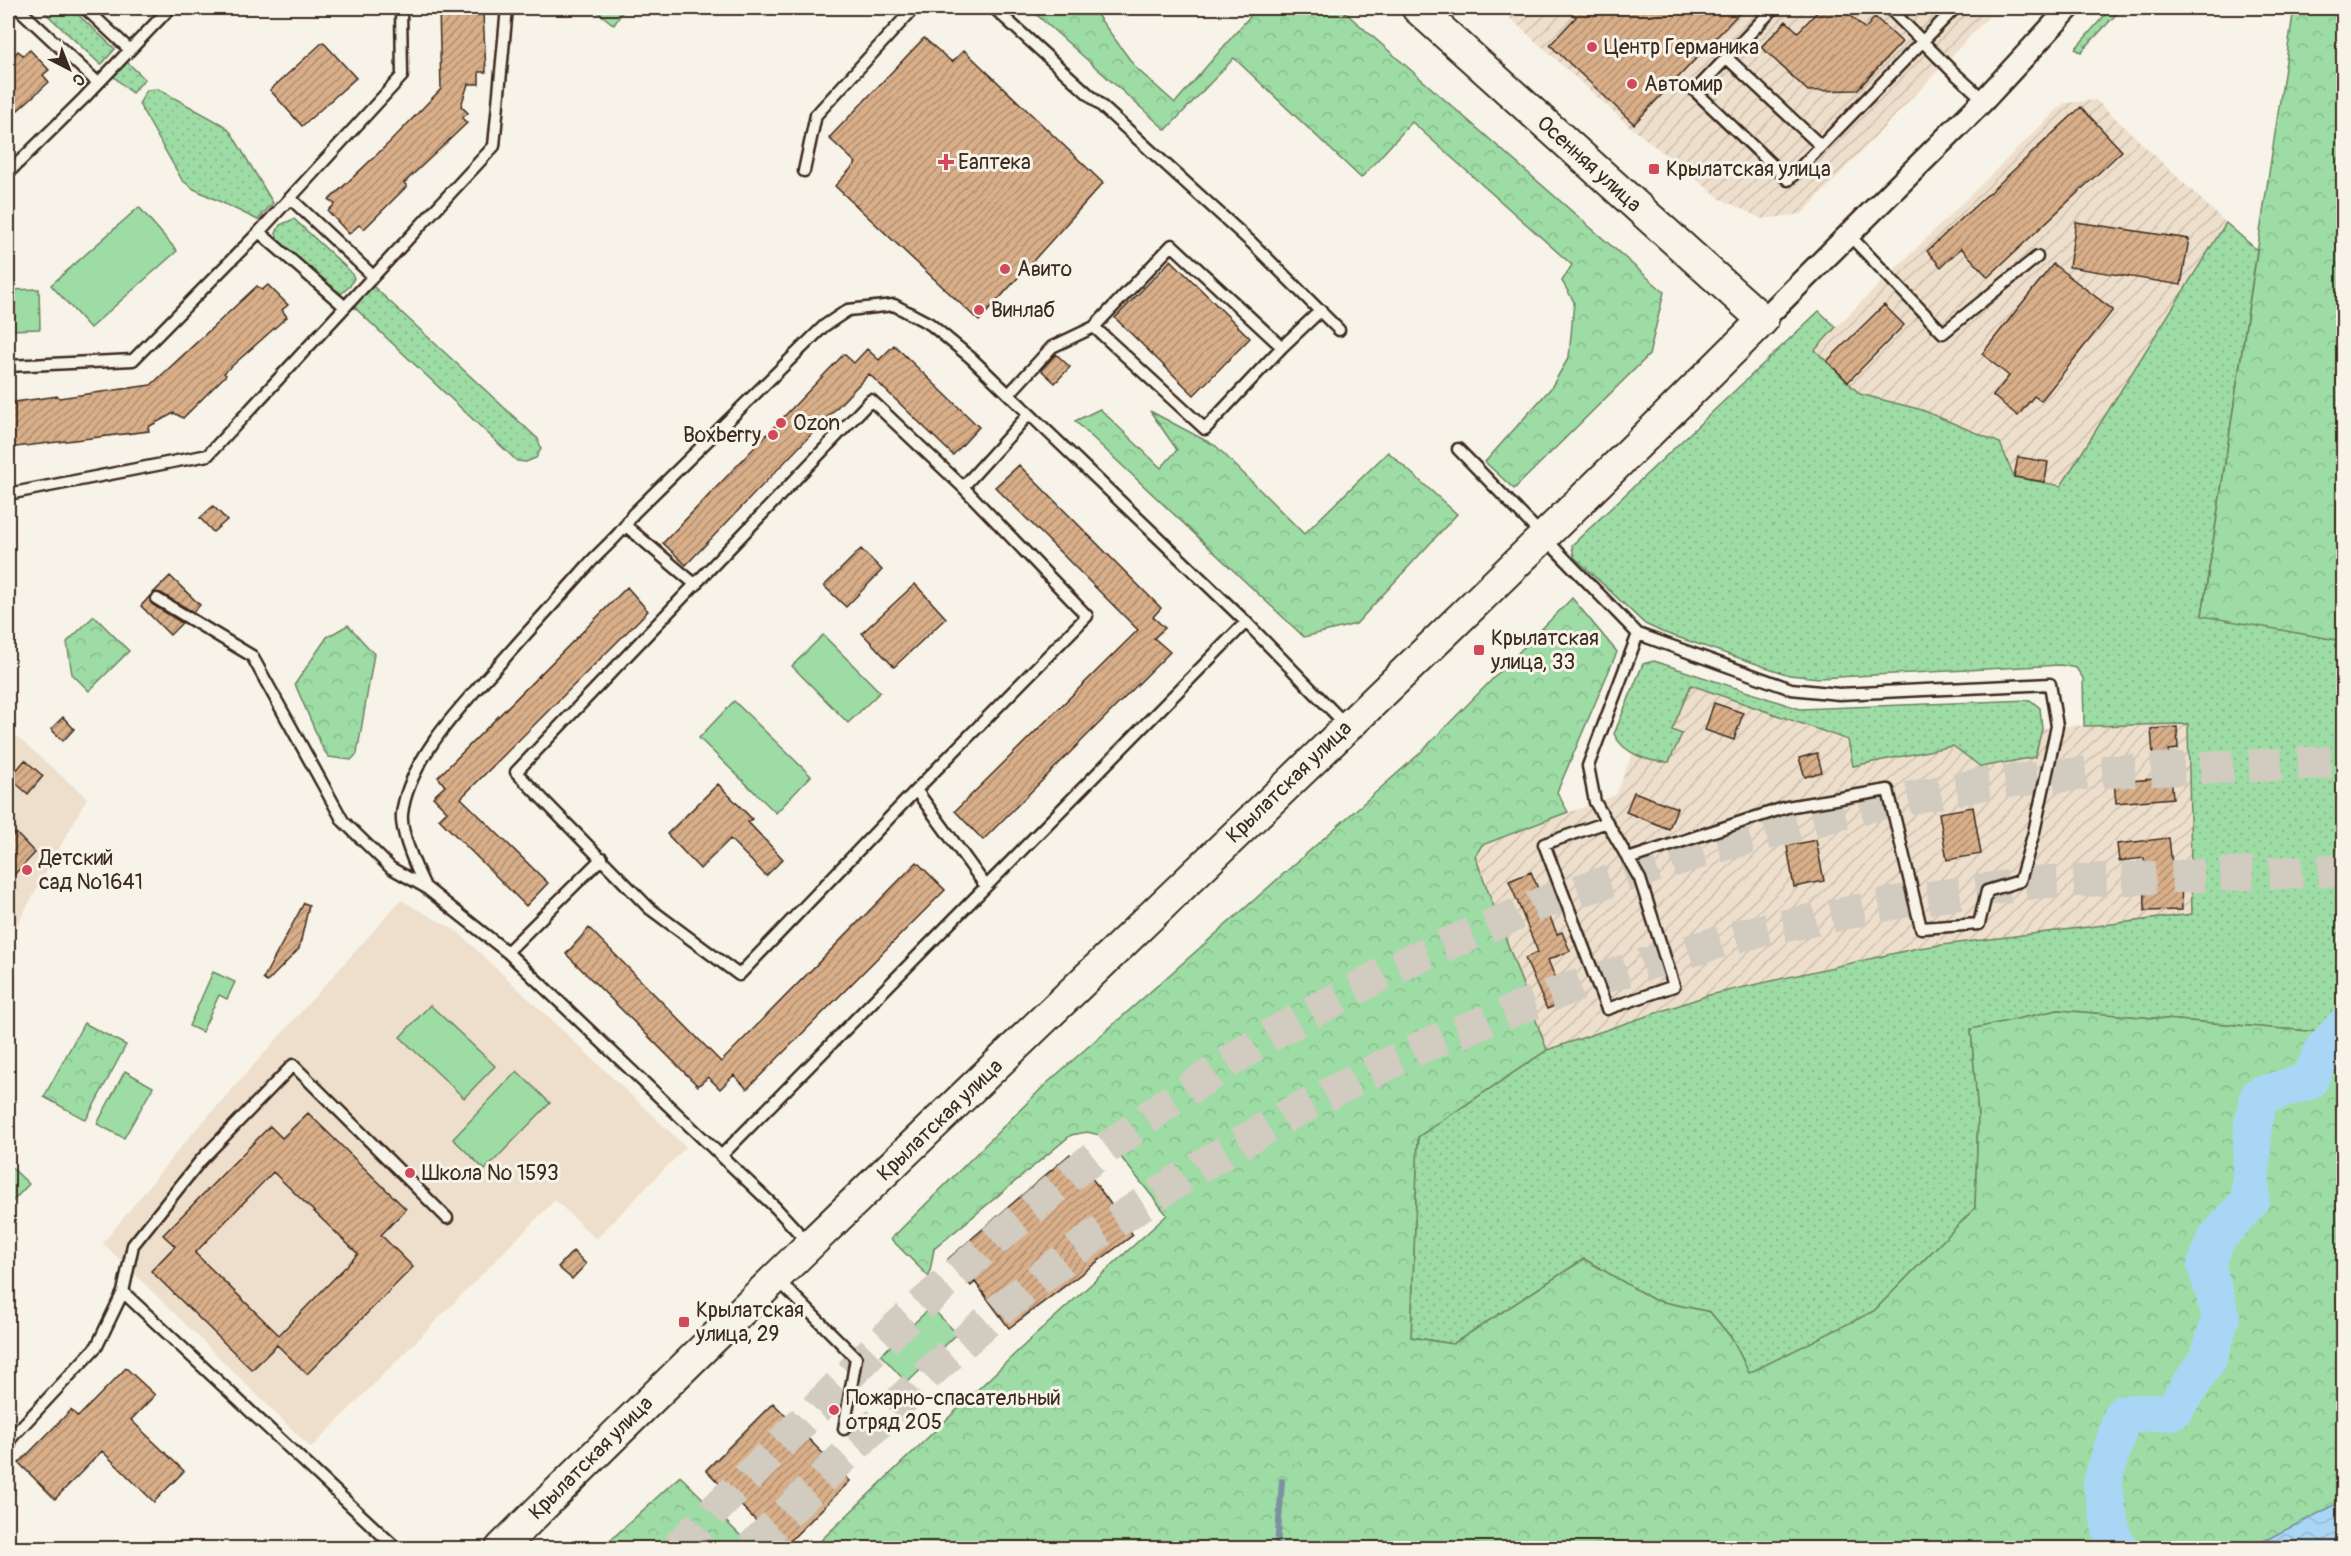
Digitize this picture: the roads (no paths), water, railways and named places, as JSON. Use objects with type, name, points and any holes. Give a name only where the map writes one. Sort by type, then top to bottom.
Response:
[{"type":"main road","name":"Осенняя улица","points":[[1417,8],[1762,320]]},
{"type":"main road","name":"Крылатская улица","points":[[501,1548],[775,1278],[1544,536],[1762,320]]},
{"type":"street","name":"Крылатская улица","points":[[1762,320],[1984,100],[2069,8]]},
{"type":"lane","points":[[18,8],[98,83]]},
{"type":"lane","points":[[85,8],[130,50]]},
{"type":"lane","points":[[8,174],[170,8]]},
{"type":"lane","points":[[8,366],[133,360],[259,232],[402,76],[401,8]]},
{"type":"lane","points":[[8,494],[208,456],[372,275],[494,146],[507,8]]},
{"type":"lane","points":[[804,171],[816,115],[914,8]]},
{"type":"lane","points":[[994,8],[1252,243],[1339,330]]},
{"type":"lane","points":[[1774,8],[1695,92],[1788,180],[1956,8]]},
{"type":"lane","points":[[1889,8],[1984,100]]},
{"type":"lane","points":[[1727,58],[1821,146]]},
{"type":"lane","points":[[290,198],[372,275]]},
{"type":"lane","points":[[259,232],[344,306]]},
{"type":"lane","points":[[1849,235],[1943,333],[2037,257]]},
{"type":"lane","points":[[1009,394],[1052,347],[1094,327],[1172,245],[1282,347]]},
{"type":"lane","points":[[425,887],[410,852],[402,816],[408,791],[426,752],[449,720],[598,554],[626,526],[633,514],[816,334],[848,310],[894,305],[930,324],[970,357],[1246,622],[1347,727]]},
{"type":"lane","points":[[1094,327],[1205,429],[1282,347],[1321,310]]},
{"type":"lane","points":[[871,399],[963,487],[1087,616],[739,975],[649,908],[516,772],[871,399]]},
{"type":"lane","points":[[963,487],[1029,414]]},
{"type":"lane","points":[[1458,449],[1638,634],[1791,689],[1839,694],[2050,684],[2056,726],[2034,832],[2020,881],[1987,891],[1979,924],[1921,928],[1888,790],[1787,807],[1628,859]]},
{"type":"lane","points":[[626,526],[696,585]]},
{"type":"lane","points":[[157,599],[252,656],[343,821],[391,868],[425,887],[507,952],[776,1208],[810,1245]]},
{"type":"lane","points":[[721,1156],[1246,622]]},
{"type":"lane","points":[[1607,822],[1544,844],[1606,1009],[1674,986],[1640,879],[1607,822],[1595,802],[1588,766],[1638,634]]},
{"type":"lane","points":[[916,790],[985,885]]},
{"type":"lane","points":[[507,952],[602,858]]},
{"type":"lane","points":[[8,1450],[12,1437],[97,1346],[123,1292],[133,1245],[201,1160],[293,1065],[447,1218]]},
{"type":"lane","points":[[775,1278],[855,1358],[844,1429]]},
{"type":"lane","points":[[123,1292],[396,1548]]},
{"type":"water","points":[[2343,1501],[2343,1548],[2250,1548]]},
{"type":"waterway","points":[[2119,1548],[2113,1539],[2102,1483],[2123,1414],[2173,1411],[2209,1357],[2221,1316],[2206,1265],[2217,1238],[2250,1201],[2253,1123],[2259,1096],[2309,1081],[2324,1049],[2344,1027]]},
{"type":"waterway","points":[[1277,1548],[1282,1481]]},
{"type":"tunnel","points":[[677,1548],[895,1329],[1076,1171],[1169,1102],[1265,1038],[1395,967],[1550,900],[1716,847],[1873,805],[1982,784],[2096,772],[2344,762]]},
{"type":"tunnel","points":[[751,1548],[929,1373],[1004,1306],[1098,1233],[1199,1167],[1295,1111],[1421,1047],[1572,987],[1745,934],[1904,901],[2041,882],[2344,870]]},
{"type":"place","name":"Центр Германика","points":[[1592,47]]},
{"type":"place","name":"Автомир","points":[[1632,84]]},
{"type":"place","name":"Еаптека","points":[[946,162]]},
{"type":"place","name":"Крылатская улица","points":[[1654,169]]},
{"type":"place","name":"Авито","points":[[1005,269]]},
{"type":"place","name":"Винлаб","points":[[979,310]]},
{"type":"place","name":"Ozon","points":[[781,423]]},
{"type":"place","name":"Boxberry","points":[[773,435]]},
{"type":"place","name":"Крылатская улица, 33","points":[[1479,650]]},
{"type":"place","name":"Детский сад №1641","points":[[27,870]]},
{"type":"place","name":"Школа № 1593","points":[[410,1173]]},
{"type":"place","name":"Крылатская улица, 29","points":[[684,1322]]},
{"type":"place","name":"Пожарно-спасательный отряд 205","points":[[834,1410]]}]
